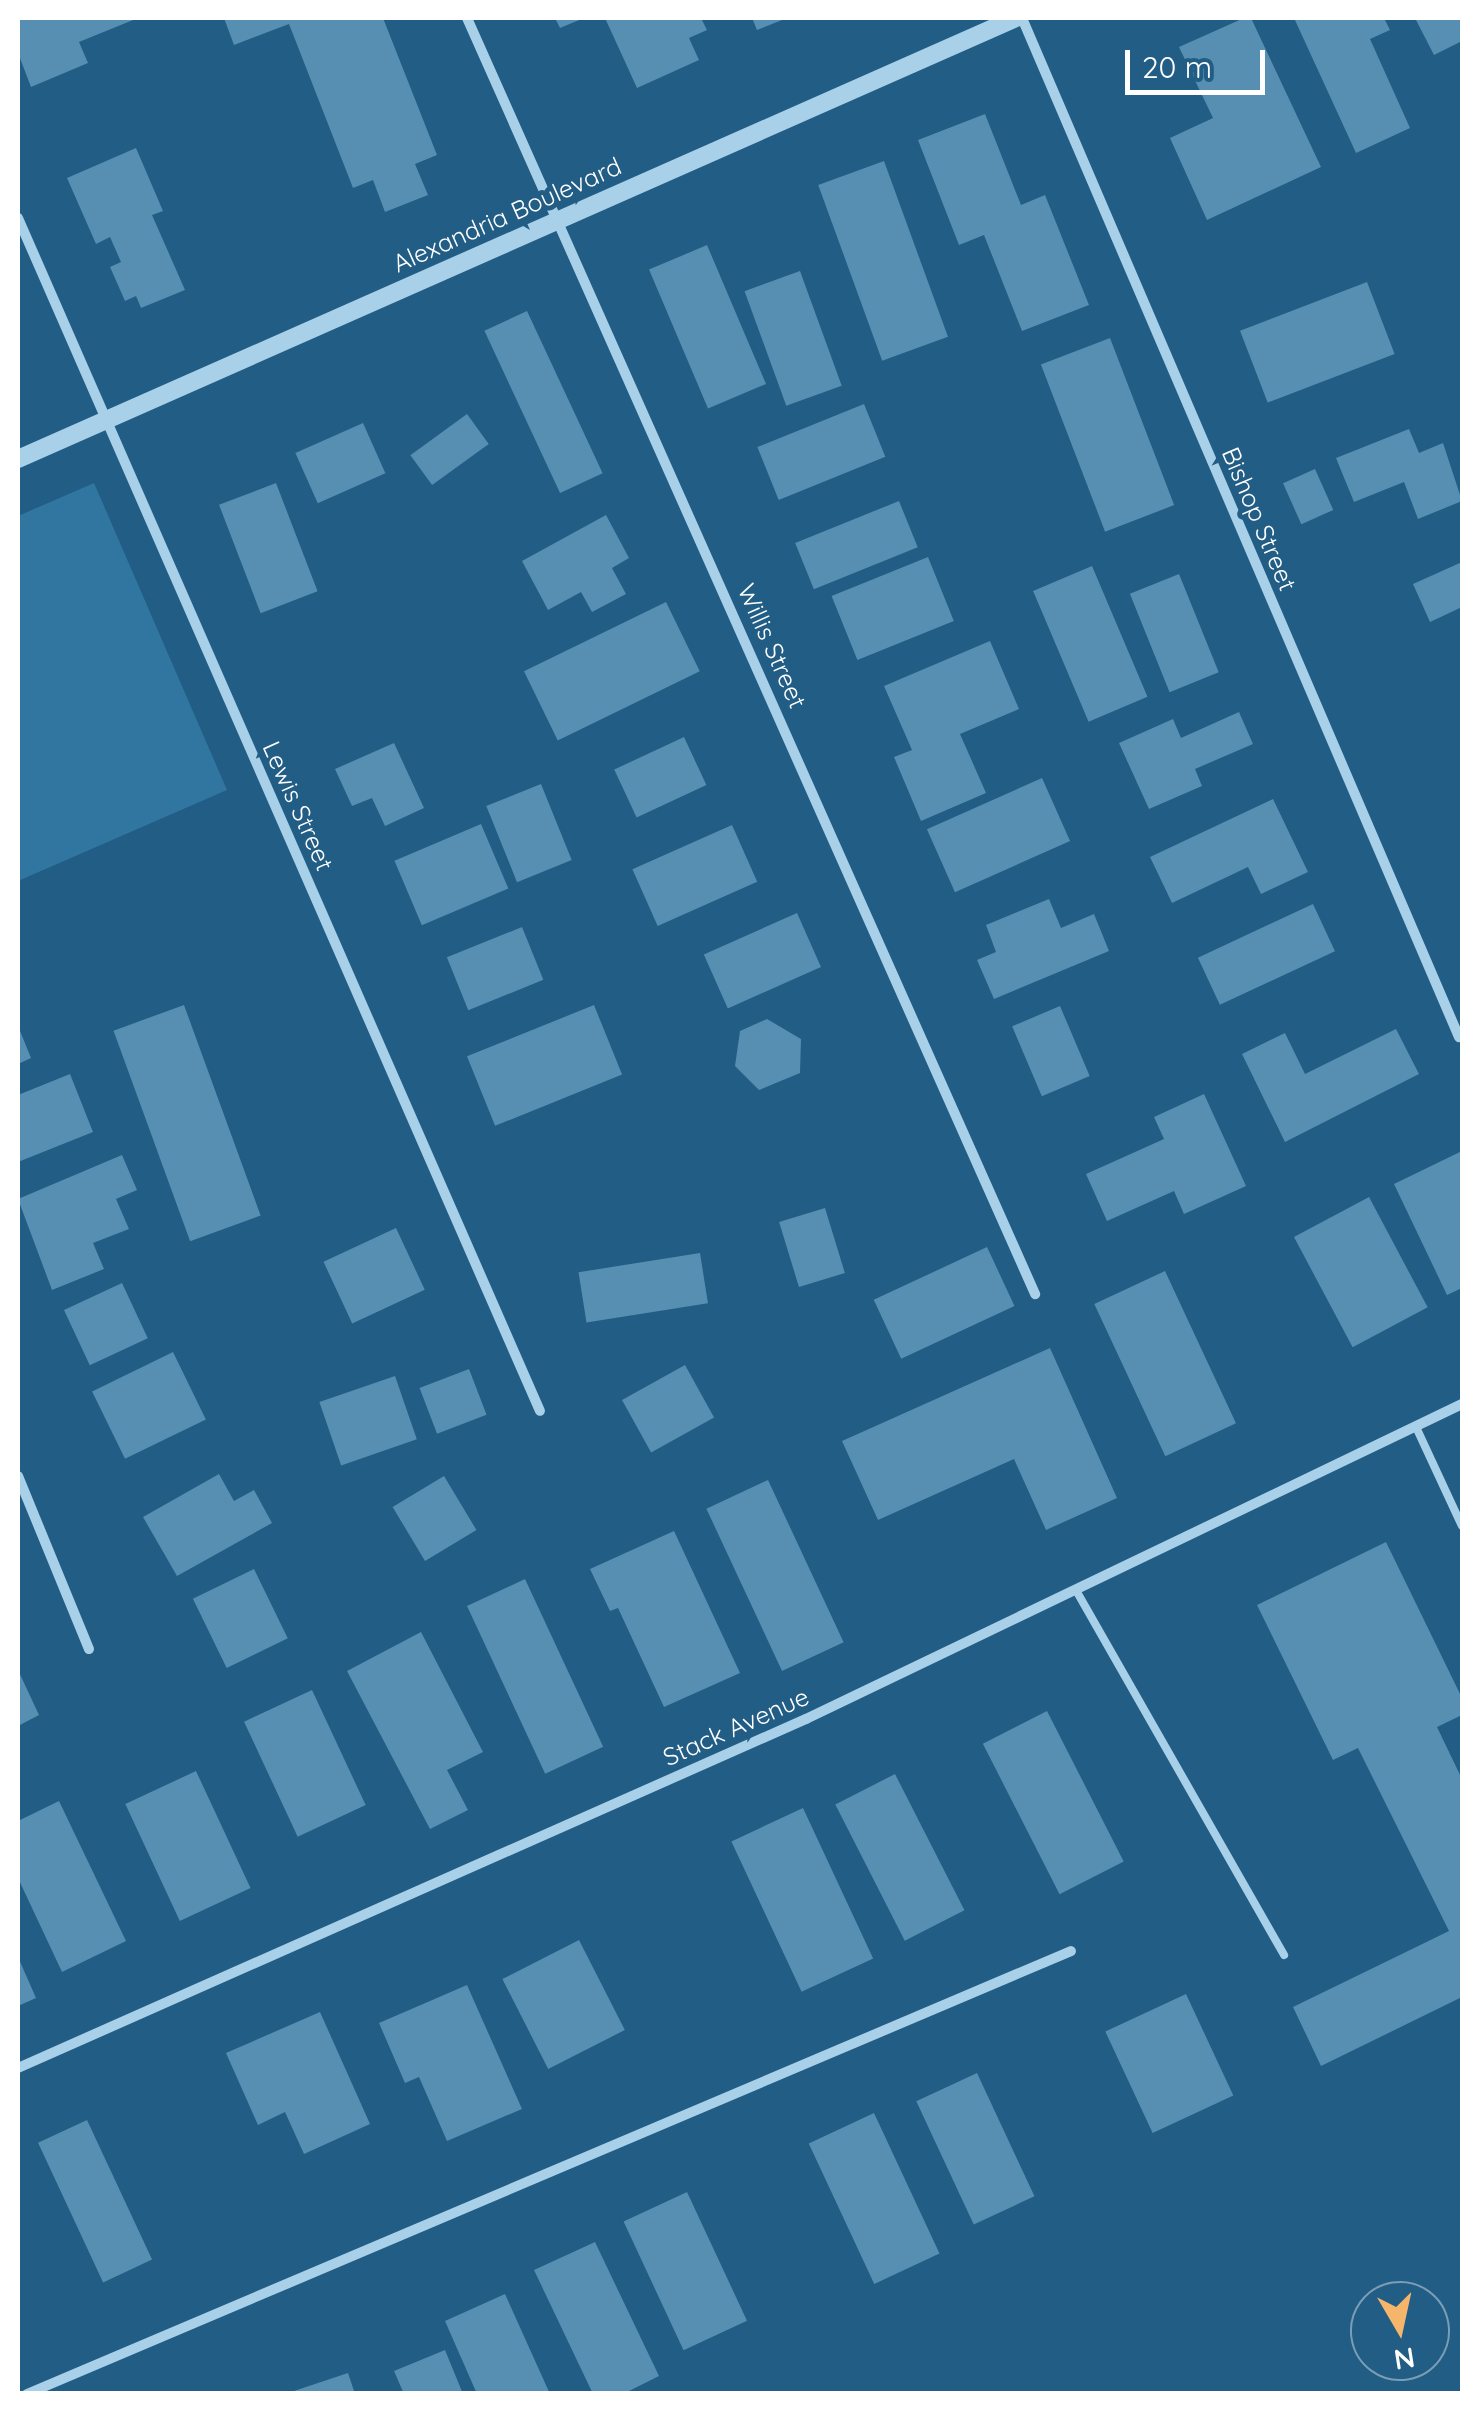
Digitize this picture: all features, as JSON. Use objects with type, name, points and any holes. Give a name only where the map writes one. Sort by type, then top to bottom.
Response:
[{"type":"street","name":"Willis Street","points":[[467,18],[560,219],[1035,1294]]},
{"type":"street","name":"Alexandria Boulevard","points":[[18,459],[1019,18]]},
{"type":"street","name":"Bishop Street","points":[[1019,18],[1459,1037]]},
{"type":"street","name":"Lewis Street","points":[[18,218],[540,1411]]},
{"type":"street","name":"Stack Avenue","points":[[18,2068],[1078,1592],[1462,1404]]},
{"type":"street","points":[[18,1476],[89,1648]]},
{"type":"street","points":[[26,2394],[1071,1951]]},
{"type":"lane","points":[[1416,1427],[1462,1526]]},
{"type":"lane","points":[[1078,1592],[1284,1955]]},
{"type":"shaded area","points":[[94,483],[227,790],[18,881],[18,516]]},
{"type":"building","points":[[18,18],[138,18],[79,42],[88,63],[31,87],[18,53]]},
{"type":"building","points":[[224,18],[383,18],[437,155],[415,164],[428,195],[385,212],[373,180],[353,188],[289,24],[234,45]]},
{"type":"building","points":[[555,18],[584,18],[560,28]]},
{"type":"building","points":[[605,18],[701,18],[707,30],[689,38],[699,60],[637,88]]},
{"type":"building","points":[[752,18],[787,18],[757,30]]},
{"type":"building","points":[[1251,18],[1321,167],[1207,220],[1170,138],[1213,118],[1179,47]]},
{"type":"building","points":[[1294,18],[1384,18],[1390,30],[1370,39],[1410,128],[1356,153]]},
{"type":"building","points":[[1415,18],[1462,18],[1462,41],[1434,55]]},
{"type":"building","points":[[985,114],[1021,205],[1045,195],[1089,305],[1022,331],[984,235],[959,245],[918,140]]},
{"type":"building","points":[[136,148],[163,211],[152,215],[185,290],[141,308],[136,296],[125,301],[110,267],[121,262],[110,237],[96,244],[67,178]]},
{"type":"building","points":[[884,161],[948,337],[882,361],[818,185]]},
{"type":"building","points":[[707,245],[766,384],[708,409],[649,270]]},
{"type":"building","points":[[800,271],[842,386],[786,406],[745,291]]},
{"type":"building","points":[[1367,282],[1395,354],[1268,403],[1240,331]]},
{"type":"building","points":[[527,311],[603,473],[560,493],[484,331]]},
{"type":"building","points":[[1110,338],[1174,505],[1105,532],[1041,365]]},
{"type":"building","points":[[864,404],[885,457],[779,500],[757,447]]},
{"type":"building","points":[[467,414],[489,444],[432,485],[410,455]]},
{"type":"building","points":[[363,423],[385,473],[318,503],[295,453]]},
{"type":"building","points":[[1409,429],[1419,453],[1443,443],[1462,501],[1418,519],[1404,482],[1354,502],[1336,458]]},
{"type":"building","points":[[1315,469],[1333,510],[1301,524],[1283,483]]},
{"type":"building","points":[[276,483],[318,591],[261,613],[219,505]]},
{"type":"building","points":[[899,501],[918,547],[814,589],[795,543]]},
{"type":"building","points":[[606,515],[629,558],[612,568],[626,594],[592,612],[581,592],[548,610],[522,561]]},
{"type":"building","points":[[928,557],[954,621],[857,660],[832,596]]},
{"type":"building","points":[[1462,562],[1462,607],[1430,622],[1413,584]]},
{"type":"building","points":[[1092,566],[1147,697],[1089,722],[1033,591]]},
{"type":"building","points":[[1179,574],[1219,672],[1170,692],[1130,594]]},
{"type":"building","points":[[666,602],[700,671],[558,740],[524,671]]},
{"type":"building","points":[[990,641],[1019,709],[960,734],[986,793],[921,821],[894,757],[912,750],[884,686]]},
{"type":"building","points":[[1239,712],[1253,744],[1195,769],[1202,786],[1149,809],[1119,743],[1173,719],[1181,738]]},
{"type":"building","points":[[684,737],[706,785],[637,818],[614,770]]},
{"type":"building","points":[[394,743],[424,808],[385,826],[372,798],[352,806],[335,769]]},
{"type":"building","points":[[1042,778],[1070,841],[955,892],[927,829]]},
{"type":"building","points":[[541,784],[572,860],[517,882],[486,806]]},
{"type":"building","points":[[1273,799],[1308,872],[1261,894],[1248,867],[1172,903],[1150,857]]},
{"type":"building","points":[[481,824],[508,888],[422,925],[394,861]]},
{"type":"building","points":[[732,825],[757,882],[658,926],[632,869]]},
{"type":"building","points":[[1049,899],[1061,928],[1094,914],[1109,951],[994,999],[977,960],[996,952],[986,925]]},
{"type":"building","points":[[1313,904],[1335,951],[1220,1005],[1198,958]]},
{"type":"building","points":[[797,913],[821,967],[728,1008],[704,954]]},
{"type":"building","points":[[522,927],[543,980],[468,1010],[447,957]]},
{"type":"building","points":[[184,1005],[261,1215],[190,1241],[114,1031]]},
{"type":"building","points":[[594,1005],[622,1075],[495,1126],[467,1056]]},
{"type":"building","points":[[1060,1006],[1090,1076],[1042,1096],[1012,1026]]},
{"type":"building","points":[[767,1019],[801,1039],[800,1073],[759,1090],[735,1066],[740,1031]]},
{"type":"building","points":[[18,1026],[31,1058],[18,1064]]},
{"type":"building","points":[[1396,1029],[1419,1074],[1285,1142],[1242,1054],[1285,1033],[1305,1074]]},
{"type":"building","points":[[70,1074],[93,1132],[18,1162],[18,1095]]},
{"type":"building","points":[[1204,1094],[1246,1186],[1184,1214],[1174,1191],[1107,1221],[1086,1174],[1164,1139],[1154,1117]]},
{"type":"building","points":[[1462,1151],[1462,1288],[1447,1295],[1394,1184]]},
{"type":"building","points":[[122,1155],[137,1190],[116,1199],[129,1229],[93,1243],[104,1269],[52,1290],[18,1199]]},
{"type":"building","points":[[1369,1197],[1428,1307],[1353,1347],[1294,1237]]},
{"type":"building","points":[[825,1208],[845,1273],[799,1287],[779,1222]]},
{"type":"building","points":[[396,1228],[425,1290],[352,1323],[323,1262]]},
{"type":"building","points":[[987,1247],[1014,1306],[901,1359],[874,1300]]},
{"type":"building","points":[[700,1253],[708,1303],[586,1323],[579,1272]]},
{"type":"building","points":[[1165,1271],[1236,1423],[1165,1456],[1094,1304]]},
{"type":"building","points":[[122,1283],[148,1338],[90,1365],[64,1310]]},
{"type":"building","points":[[1050,1348],[1117,1498],[1046,1530],[1014,1459],[878,1520],[842,1441]]},
{"type":"building","points":[[173,1352],[206,1419],[125,1459],[92,1391]]},
{"type":"building","points":[[685,1365],[714,1417],[651,1452],[622,1400]]},
{"type":"building","points":[[469,1369],[487,1415],[437,1434],[420,1388]]},
{"type":"building","points":[[395,1376],[417,1439],[341,1465],[319,1402]]},
{"type":"building","points":[[219,1474],[234,1501],[254,1490],[272,1523],[177,1576],[143,1517]]},
{"type":"building","points":[[444,1476],[476,1530],[425,1561],[393,1507]]},
{"type":"building","points":[[768,1480],[844,1642],[782,1671],[706,1509]]},
{"type":"building","points":[[674,1531],[740,1673],[664,1707],[618,1608],[610,1611],[590,1569]]},
{"type":"building","points":[[1386,1542],[1462,1698],[1462,1715],[1437,1727],[1462,1779],[1462,1997],[1321,2066],[1293,2007],[1449,1931],[1358,1748],[1333,1760],[1257,1605]]},
{"type":"building","points":[[254,1569],[288,1638],[227,1668],[193,1599]]},
{"type":"building","points":[[525,1579],[603,1747],[545,1774],[467,1606]]},
{"type":"building","points":[[421,1632],[483,1752],[447,1770],[468,1810],[430,1829],[347,1671]]},
{"type":"building","points":[[18,1670],[39,1715],[18,1726]]},
{"type":"building","points":[[312,1690],[366,1805],[298,1837],[244,1722]]},
{"type":"building","points":[[1047,1711],[1124,1862],[1060,1894],[983,1744]]},
{"type":"building","points":[[196,1771],[251,1888],[180,1921],[125,1804]]},
{"type":"building","points":[[895,1774],[964,1910],[905,1941],[835,1804]]},
{"type":"building","points":[[59,1801],[126,1941],[62,1972],[18,1878],[18,1821]]},
{"type":"building","points":[[803,1808],[873,1958],[802,1992],[731,1841]]},
{"type":"building","points":[[579,1940],[625,2030],[548,2069],[502,1979]]},
{"type":"building","points":[[18,1957],[36,1998],[18,2006]]},
{"type":"building","points":[[467,1985],[522,2109],[447,2141],[419,2077],[405,2083],[379,2023]]},
{"type":"building","points":[[1186,1994],[1233,2096],[1153,2133],[1105,2032]]},
{"type":"building","points":[[320,2012],[370,2124],[304,2154],[285,2112],[258,2125],[226,2053]]},
{"type":"building","points":[[977,2073],[1034,2196],[974,2225],[916,2101]]},
{"type":"building","points":[[874,2113],[940,2253],[874,2284],[809,2143]]},
{"type":"building","points":[[87,2120],[152,2260],[103,2282],[38,2143]]},
{"type":"building","points":[[687,2192],[747,2321],[684,2350],[624,2222]]},
{"type":"building","points":[[595,2242],[659,2376],[623,2394],[593,2394],[534,2270]]},
{"type":"building","points":[[505,2294],[550,2394],[477,2394],[445,2321]]},
{"type":"building","points":[[445,2350],[463,2394],[404,2394],[394,2371]]},
{"type":"building","points":[[348,2373],[355,2394],[288,2394],[288,2393]]}]
